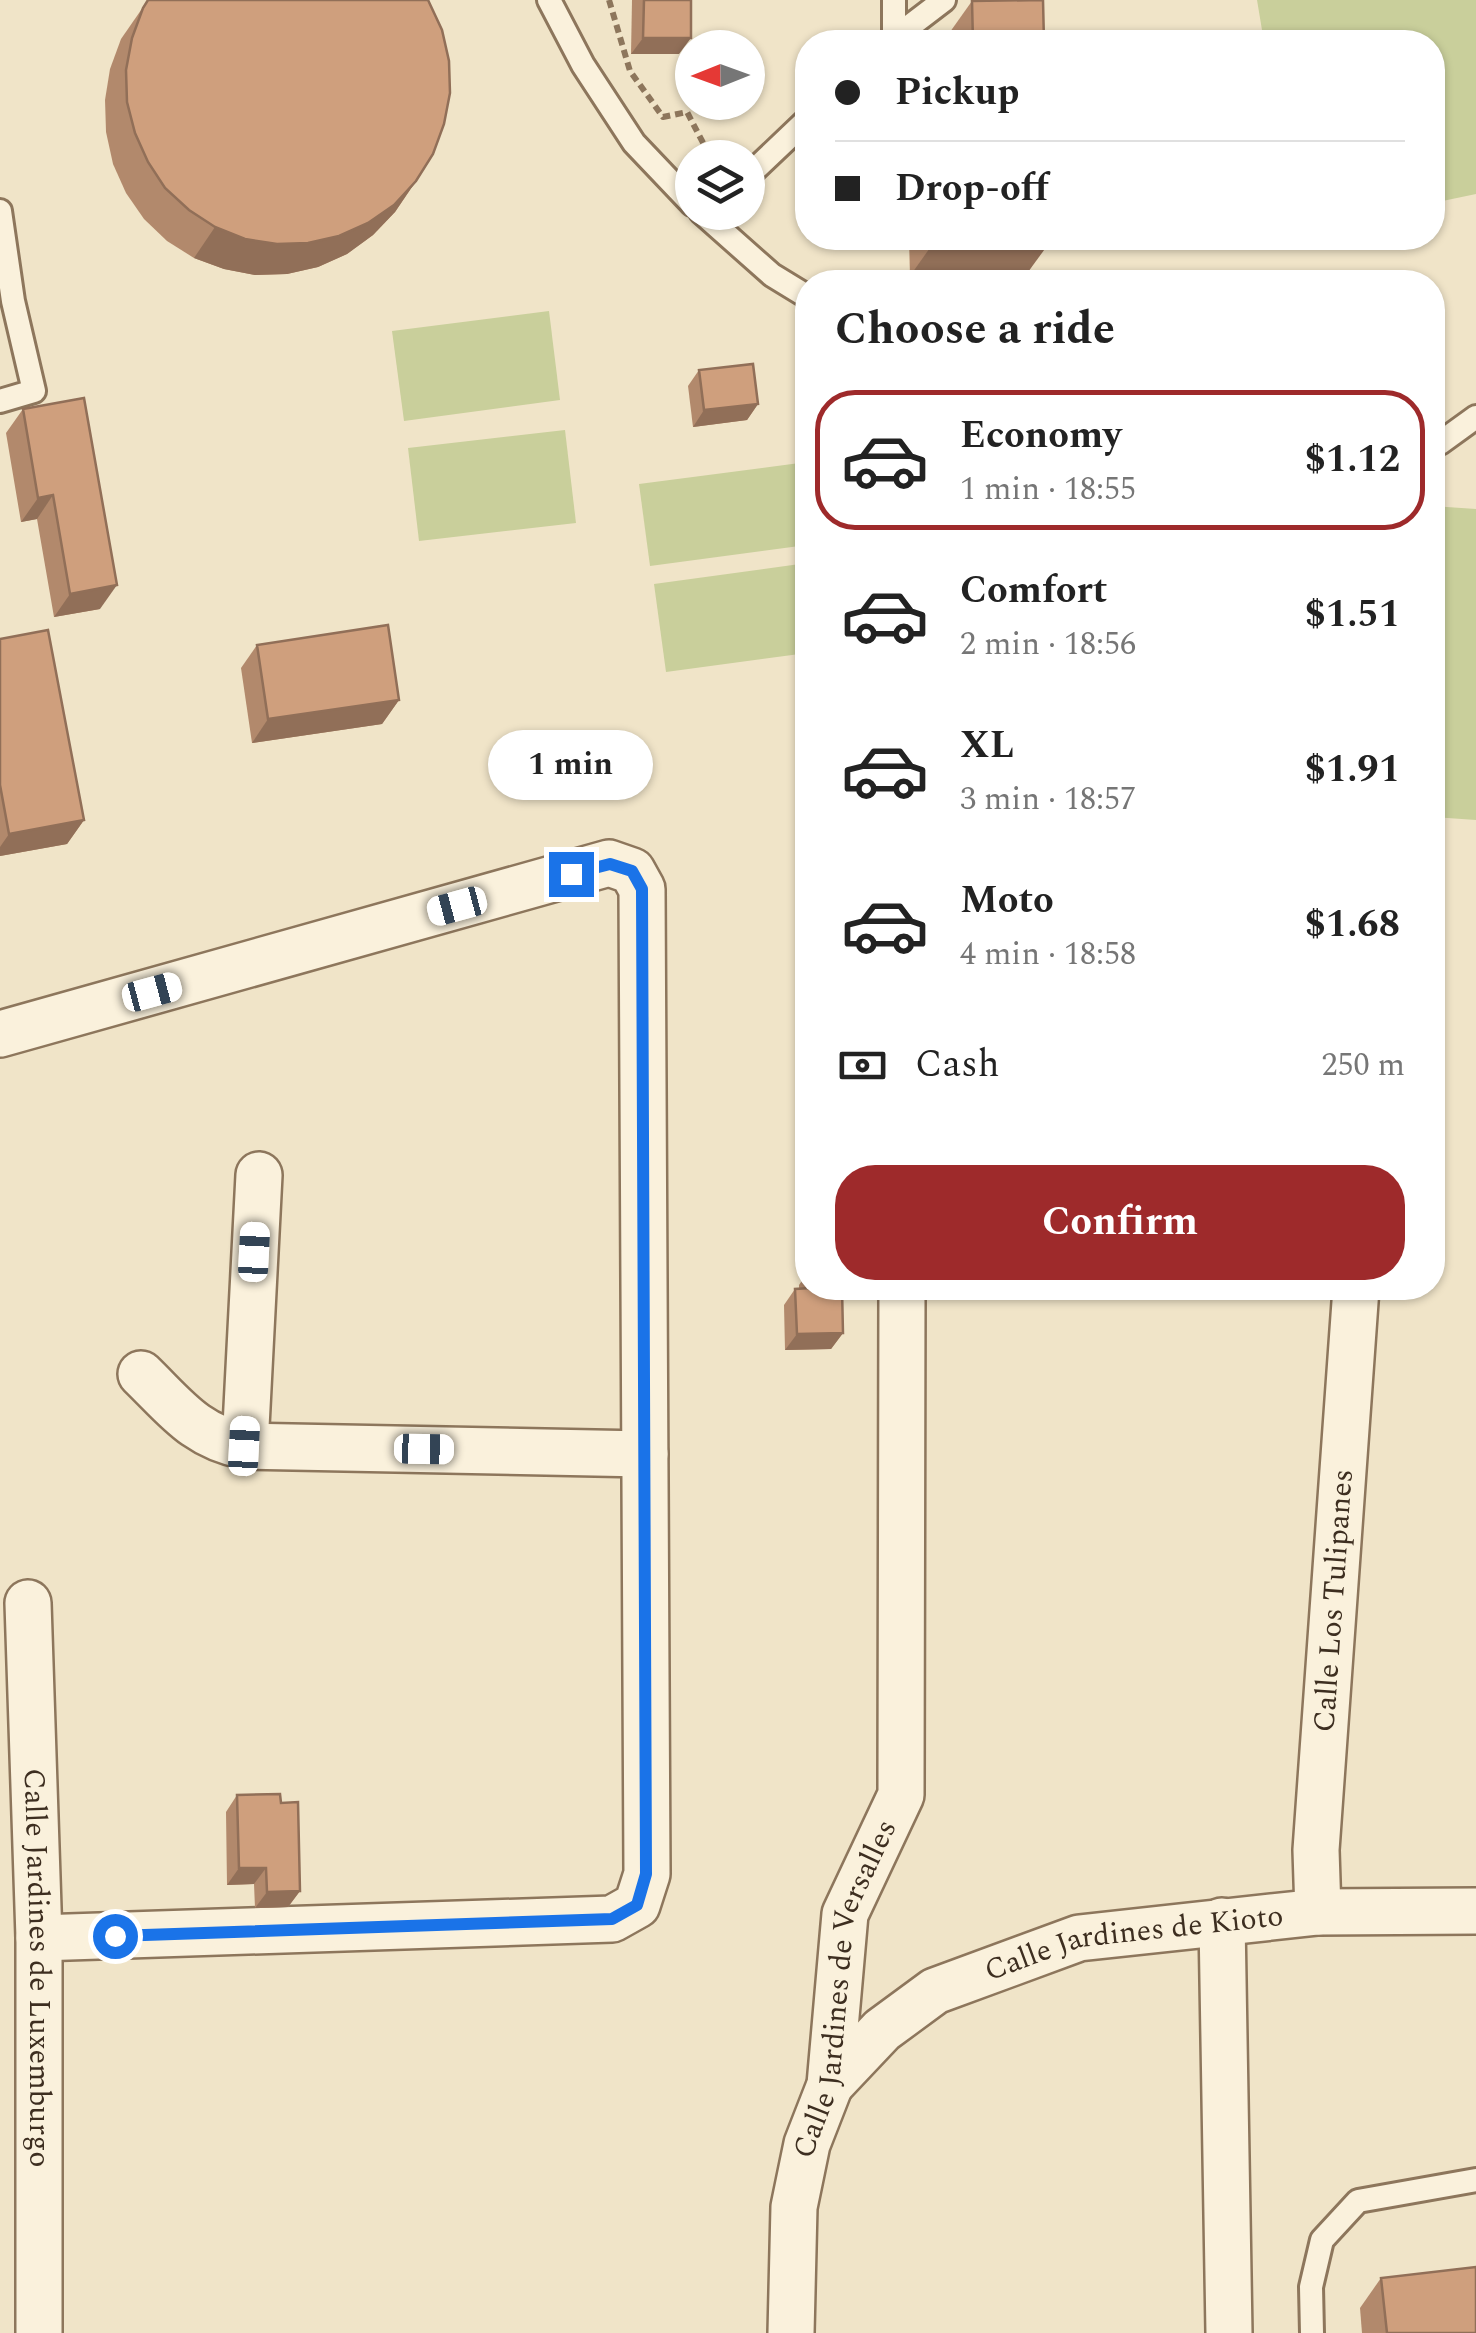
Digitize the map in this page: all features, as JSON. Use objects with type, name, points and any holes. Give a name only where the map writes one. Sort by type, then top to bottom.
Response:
[{"type":"street","points":[[0,1034],[610,864],[632,871],[642,889],[646,1874],[637,1905],[612,1919],[38,1938]]},
{"type":"street","points":[[244,1446],[258,1175]]},
{"type":"street","name":"Calle Jardines de Versalles","points":[[791,2333],[794,2207],[808,2144],[830,2085],[845,1914],[901,1796],[902,1300]]},
{"type":"street","name":"Calle Los Tulipanes","points":[[1318,1912],[1316,1850],[1355,1300]]},
{"type":"street","points":[[140,1374],[202,1432],[244,1446],[645,1454]]},
{"type":"street","name":"Calle Jardines de Luxemburgo","points":[[28,1602],[38,1938],[20,2244],[39,2333]]},
{"type":"street","name":"Calle Jardines de Kioto","points":[[830,2085],[882,2030],[936,1991],[1079,1938],[1318,1912],[1476,1911]]},
{"type":"street","points":[[1222,1921],[1229,2333]]},
{"type":"lane","points":[[549,0],[583,66],[634,143],[675,184]]},
{"type":"lane","points":[[892,30],[894,0]]},
{"type":"lane","points":[[904,30],[944,0]]},
{"type":"lane","points":[[765,160],[795,131]]},
{"type":"lane","points":[[0,211],[34,391],[0,400]]},
{"type":"lane","points":[[722,230],[772,276],[795,289]]},
{"type":"lane","points":[[1445,440],[1476,416]]},
{"type":"lane","points":[[1312,2333],[1311,2286],[1322,2240],[1358,2201],[1476,2180]]},
{"type":"path","points":[[609,0],[630,71],[663,117],[686,112],[701,140]]},
{"type":"green space","points":[[1257,0],[1476,0],[1476,194],[1445,200],[1445,30],[1262,30]]},
{"type":"green space","points":[[549,311],[560,400],[404,421],[392,331]]},
{"type":"green space","points":[[565,430],[576,523],[419,541],[408,448]]},
{"type":"green space","points":[[795,464],[795,547],[650,566],[639,484]]},
{"type":"green space","points":[[1445,507],[1476,509],[1476,820],[1445,818]]},
{"type":"green space","points":[[795,565],[795,655],[666,672],[654,584]]},
{"type":"building","points":[[148,0],[428,0],[442,30],[449,61],[450,93],[433,154],[394,205],[339,236],[277,244],[245,239],[215,227],[165,188],[135,133],[127,102],[126,70],[132,38]]},
{"type":"building","points":[[644,0],[691,0],[691,30],[675,30],[675,38],[643,38]]},
{"type":"building","points":[[1043,0],[1044,30],[973,30],[972,1]]},
{"type":"building","points":[[753,364],[758,404],[704,410],[699,370]]},
{"type":"building","points":[[84,398],[117,585],[70,594],[53,495],[38,498],[23,409]]},
{"type":"building","points":[[388,625],[399,700],[268,719],[257,645]]},
{"type":"building","points":[[48,630],[84,820],[9,834],[0,785],[0,639]]},
{"type":"building","points":[[795,1300],[842,1300],[843,1333],[797,1334]]},
{"type":"building","points":[[280,1794],[281,1803],[298,1802],[300,1891],[267,1892],[266,1868],[239,1868],[237,1795]]},
{"type":"building","points":[[1476,2267],[1476,2333],[1387,2333],[1381,2278]]},
{"type":"route","points":[[115,1936],[612,1919],[637,1905],[646,1874],[642,889],[632,871],[610,864],[571,874]]}]
